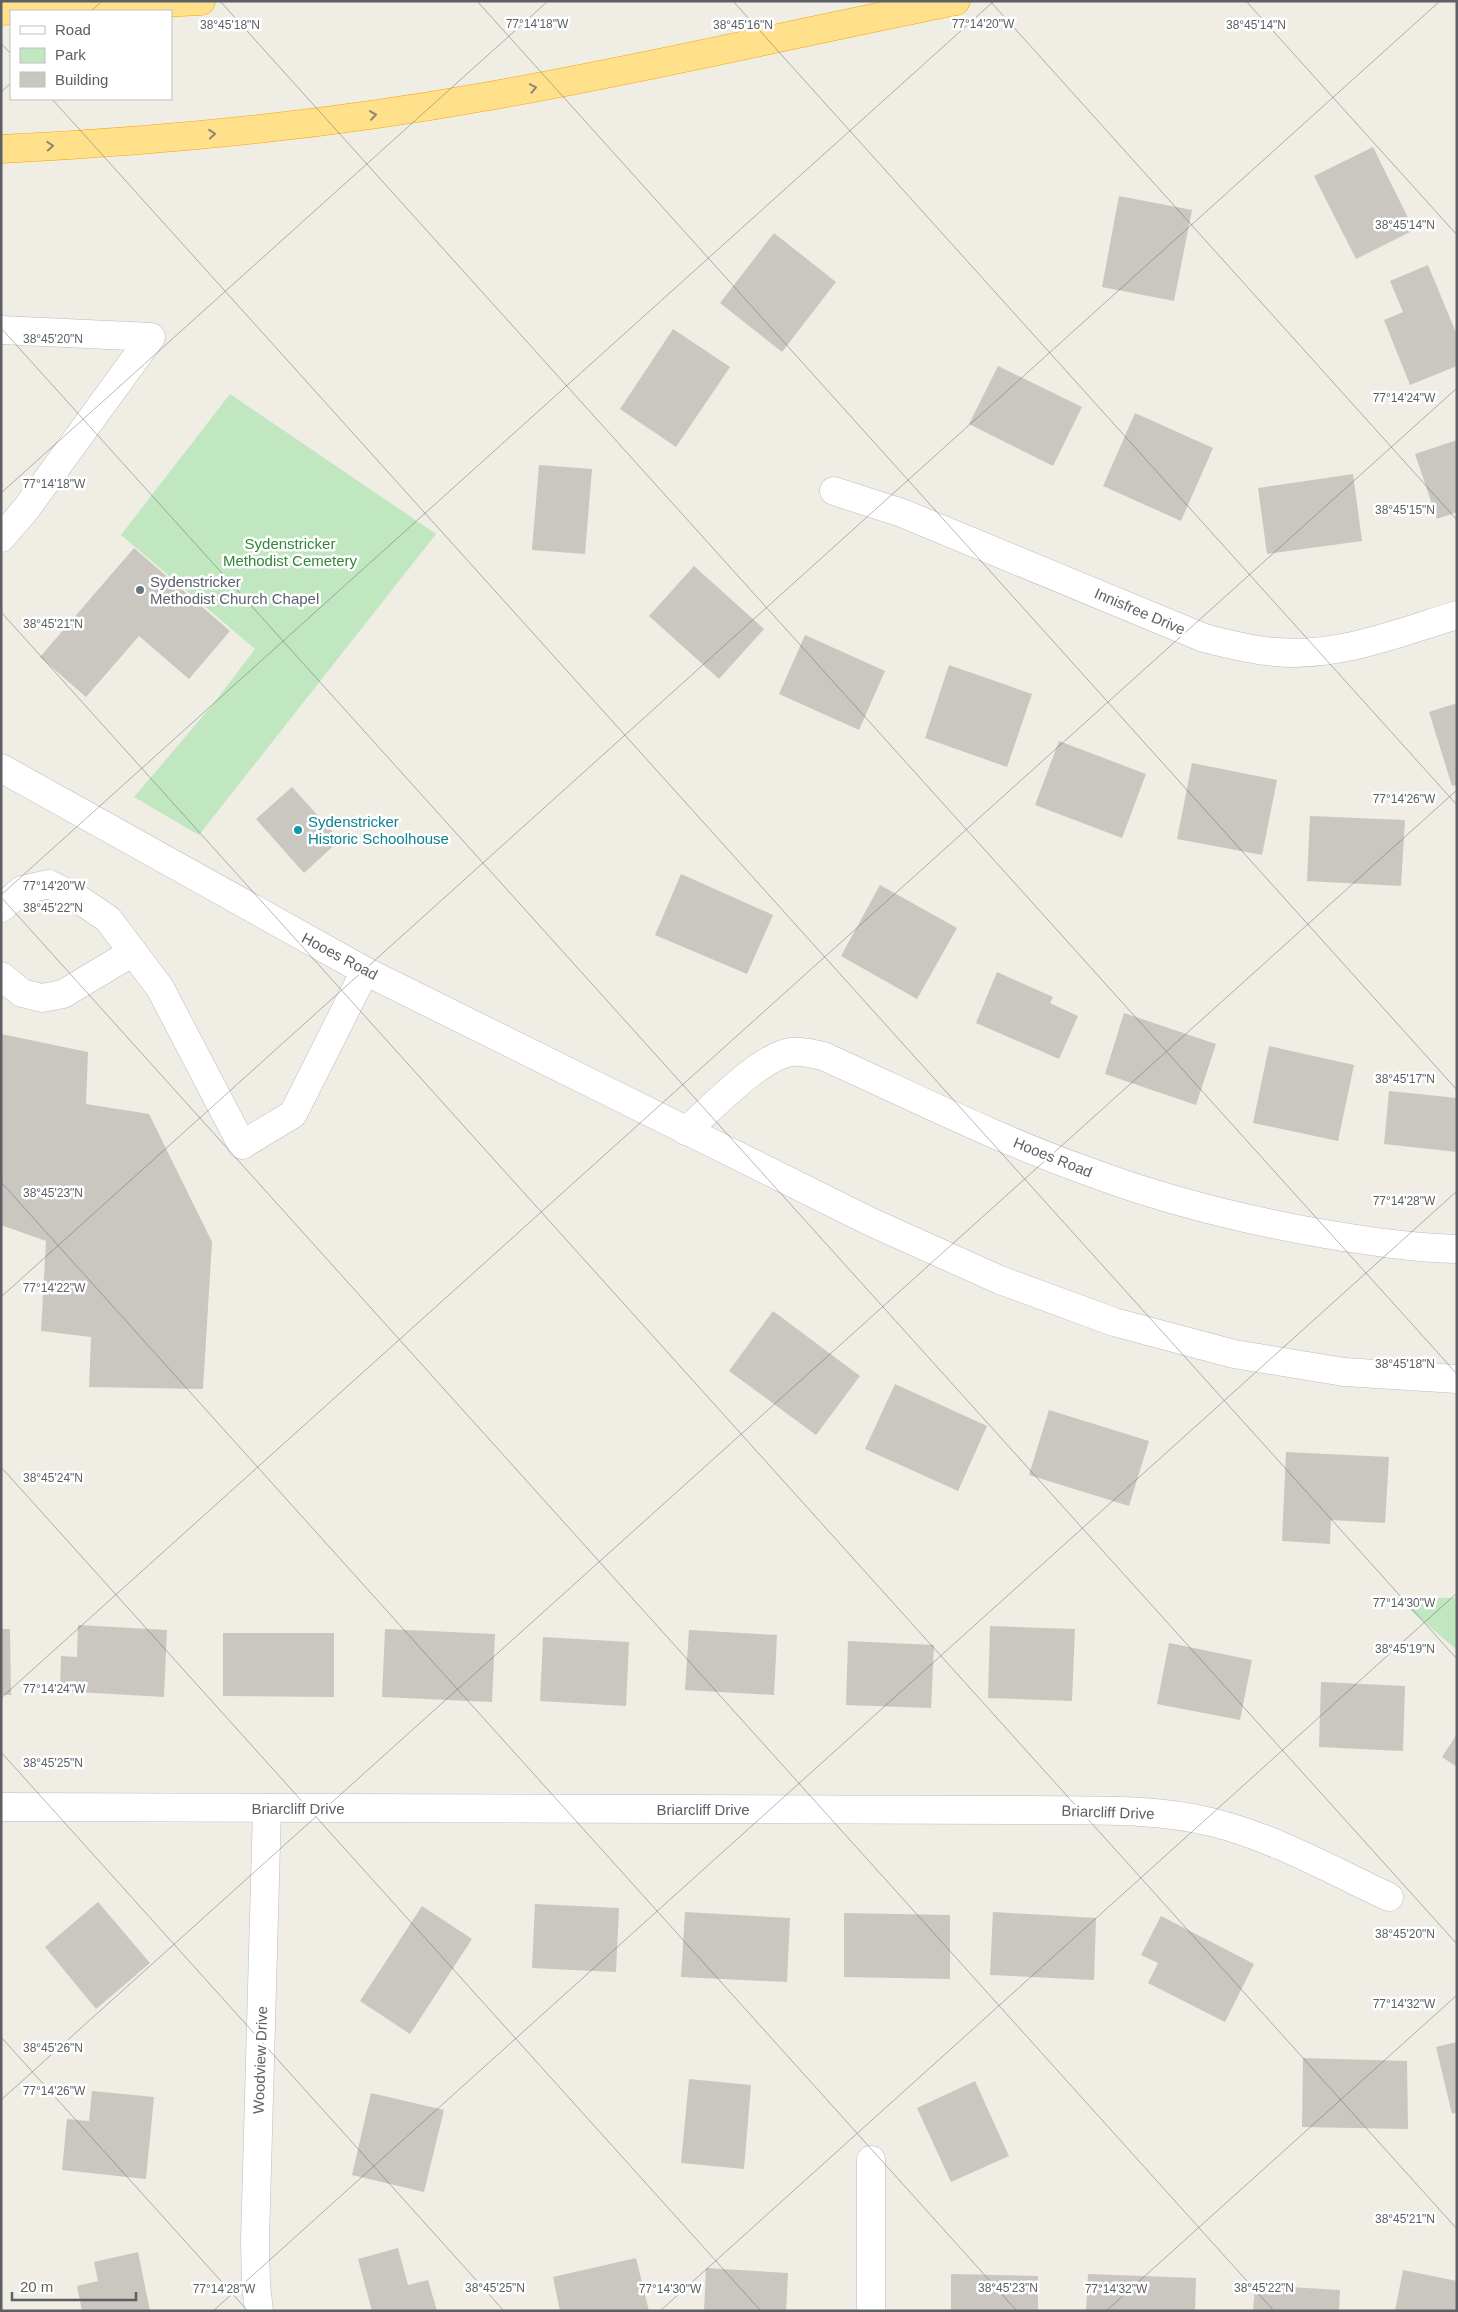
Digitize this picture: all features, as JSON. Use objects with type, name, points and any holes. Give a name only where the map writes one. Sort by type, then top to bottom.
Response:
[{"type":"highway","points":[[21,10],[201,1]]},
{"type":"highway","points":[[1,149],[130,141],[249,130],[374,115],[508,93],[956,1]]},
{"type":"street","points":[[1,330],[152,337],[26,509],[1,538]]},
{"type":"street","name":"Innisfree Drive","points":[[834,491],[902,513],[1204,638],[1240,648],[1276,653],[1320,652],[1371,642],[1457,615]]},
{"type":"street","name":"Hooes Road","points":[[1,768],[365,971],[686,1131],[943,1255],[1000,1280],[1114,1322],[1234,1354],[1344,1372],[1457,1379]]},
{"type":"street","points":[[1,908],[22,890],[49,884],[77,898],[108,919],[160,988],[242,1145],[293,1114],[365,971]]},
{"type":"street","points":[[1,976],[22,993],[42,998],[62,994],[133,952]]},
{"type":"street","name":"Hooes Road","points":[[686,1131],[748,1075],[763,1064],[791,1052],[809,1052],[823,1056],[1001,1136],[1086,1171],[1173,1200],[1285,1227],[1369,1241],[1457,1249]]},
{"type":"street","name":"Briarcliff Drive","points":[[1,1807],[1026,1810],[1156,1813],[1210,1822],[1267,1839],[1389,1897]]},
{"type":"street","name":"Woodview Drive","points":[[259,2311],[256,2285],[255,2241],[267,1808]]},
{"type":"street","points":[[871,2160],[871,2311]]},
{"type":"green space","name":"Sydenstricker Methodist Cemetery","points":[[230,394],[436,534],[199,835],[134,797],[214,703],[255,649],[121,535]]},
{"type":"green space","points":[[1395,1597],[1457,1598],[1457,1650]]},
{"type":"building","points":[[1373,147],[1414,230],[1356,259],[1314,176]]},
{"type":"building","points":[[1119,196],[1192,210],[1174,301],[1102,287]]},
{"type":"building","points":[[774,233],[836,282],[782,352],[720,303]]},
{"type":"building","points":[[1428,265],[1457,335],[1457,366],[1410,385],[1384,320],[1403,312],[1390,281]]},
{"type":"building","points":[[673,329],[730,367],[676,447],[620,409]]},
{"type":"building","points":[[998,366],[1082,407],[1053,466],[969,424]]},
{"type":"building","points":[[1135,413],[1213,448],[1181,521],[1103,486]]},
{"type":"building","points":[[1457,440],[1457,512],[1437,519],[1415,454]]},
{"type":"building","points":[[539,465],[592,469],[585,554],[532,550]]},
{"type":"building","points":[[1353,474],[1362,541],[1267,554],[1258,488]]},
{"type":"building","name":"Sydenstricker Methodist Church Chapel","points":[[134,548],[230,631],[189,679],[139,636],[86,697],[40,657]]},
{"type":"building","points":[[694,566],[764,629],[719,679],[649,616]]},
{"type":"building","points":[[805,635],[885,671],[859,730],[779,694]]},
{"type":"building","points":[[949,665],[1032,694],[1007,767],[925,738]]},
{"type":"building","points":[[1457,703],[1457,785],[1452,786],[1429,712]]},
{"type":"building","points":[[1059,741],[1146,774],[1122,838],[1035,805]]},
{"type":"building","points":[[1192,763],[1277,780],[1262,855],[1177,839]]},
{"type":"building","name":"Sydenstricker Historic Schoolhouse","points":[[292,787],[340,840],[304,873],[256,819]]},
{"type":"building","points":[[1310,816],[1405,820],[1401,886],[1307,881]]},
{"type":"building","points":[[681,874],[773,915],[747,974],[655,935]]},
{"type":"building","points":[[880,885],[957,928],[917,999],[841,956]]},
{"type":"building","points":[[997,972],[1053,997],[1050,1003],[1078,1016],[1059,1059],[976,1023]]},
{"type":"building","points":[[1124,1013],[1216,1044],[1196,1105],[1105,1074]]},
{"type":"building","points":[[1,1034],[88,1052],[86,1104],[149,1114],[212,1242],[203,1389],[89,1387],[91,1337],[41,1331],[46,1241],[1,1225]]},
{"type":"building","points":[[1269,1046],[1354,1065],[1338,1141],[1253,1123]]},
{"type":"building","points":[[1389,1091],[1457,1098],[1457,1152],[1384,1144]]},
{"type":"building","points":[[773,1311],[860,1376],[816,1435],[729,1371]]},
{"type":"building","points":[[895,1384],[987,1426],[958,1491],[865,1449]]},
{"type":"building","points":[[1049,1410],[1149,1441],[1129,1506],[1029,1475]]},
{"type":"building","points":[[1286,1452],[1389,1457],[1385,1523],[1331,1520],[1330,1544],[1282,1541]]},
{"type":"building","points":[[78,1625],[167,1630],[164,1697],[60,1691],[61,1656],[77,1657]]},
{"type":"building","points":[[990,1626],[1075,1629],[1072,1701],[988,1698]]},
{"type":"building","points":[[1,1629],[10,1629],[11,1695],[1,1695]]},
{"type":"building","points":[[385,1629],[495,1634],[492,1702],[382,1697]]},
{"type":"building","points":[[689,1630],[777,1635],[774,1695],[685,1690]]},
{"type":"building","points":[[223,1633],[334,1633],[334,1697],[223,1696]]},
{"type":"building","points":[[543,1637],[629,1642],[626,1706],[540,1701]]},
{"type":"building","points":[[848,1641],[934,1645],[931,1708],[846,1705]]},
{"type":"building","points":[[1169,1643],[1252,1660],[1240,1720],[1157,1704]]},
{"type":"building","points":[[1321,1682],[1405,1686],[1403,1751],[1319,1747]]},
{"type":"building","points":[[1457,1734],[1457,1767],[1442,1757]]},
{"type":"building","points":[[98,1902],[150,1963],[96,2009],[45,1947]]},
{"type":"building","points":[[535,1904],[619,1908],[616,1972],[532,1968]]},
{"type":"building","points":[[422,1906],[472,1939],[410,2034],[360,2001]]},
{"type":"building","points":[[685,1912],[790,1918],[787,1982],[681,1977]]},
{"type":"building","points":[[993,1912],[1096,1918],[1094,1980],[990,1975]]},
{"type":"building","points":[[844,1913],[950,1915],[950,1979],[844,1977]]},
{"type":"building","points":[[1161,1916],[1254,1964],[1225,2022],[1148,1983],[1158,1963],[1141,1955]]},
{"type":"building","points":[[1457,2042],[1457,2112],[1452,2114],[1436,2047]]},
{"type":"building","points":[[1303,2058],[1407,2061],[1408,2129],[1302,2127]]},
{"type":"building","points":[[689,2079],[751,2085],[744,2169],[681,2163]]},
{"type":"building","points":[[975,2081],[1009,2156],[951,2182],[917,2108]]},
{"type":"building","points":[[92,2091],[154,2097],[146,2179],[62,2170],[67,2119],[89,2121]]},
{"type":"building","points":[[371,2093],[444,2110],[424,2192],[352,2175]]},
{"type":"building","points":[[398,2248],[408,2285],[428,2280],[437,2311],[372,2311],[358,2259]]},
{"type":"building","points":[[138,2252],[150,2311],[82,2311],[77,2286],[98,2281],[94,2262]]},
{"type":"building","points":[[636,2258],[649,2311],[560,2311],[553,2277]]},
{"type":"building","points":[[706,2268],[788,2273],[786,2311],[704,2311]]},
{"type":"building","points":[[1403,2270],[1457,2281],[1457,2311],[1395,2311]]},
{"type":"building","points":[[951,2274],[1038,2276],[1038,2311],[951,2311]]},
{"type":"building","points":[[1088,2274],[1196,2278],[1195,2311],[1086,2311]]},
{"type":"building","points":[[1255,2285],[1340,2290],[1339,2311],[1253,2311]]},
{"type":"place","name":"Sydenstricker Methodist Church Chapel","points":[[140,590]]},
{"type":"place","name":"Sydenstricker Historic Schoolhouse","points":[[298,830]]}]
